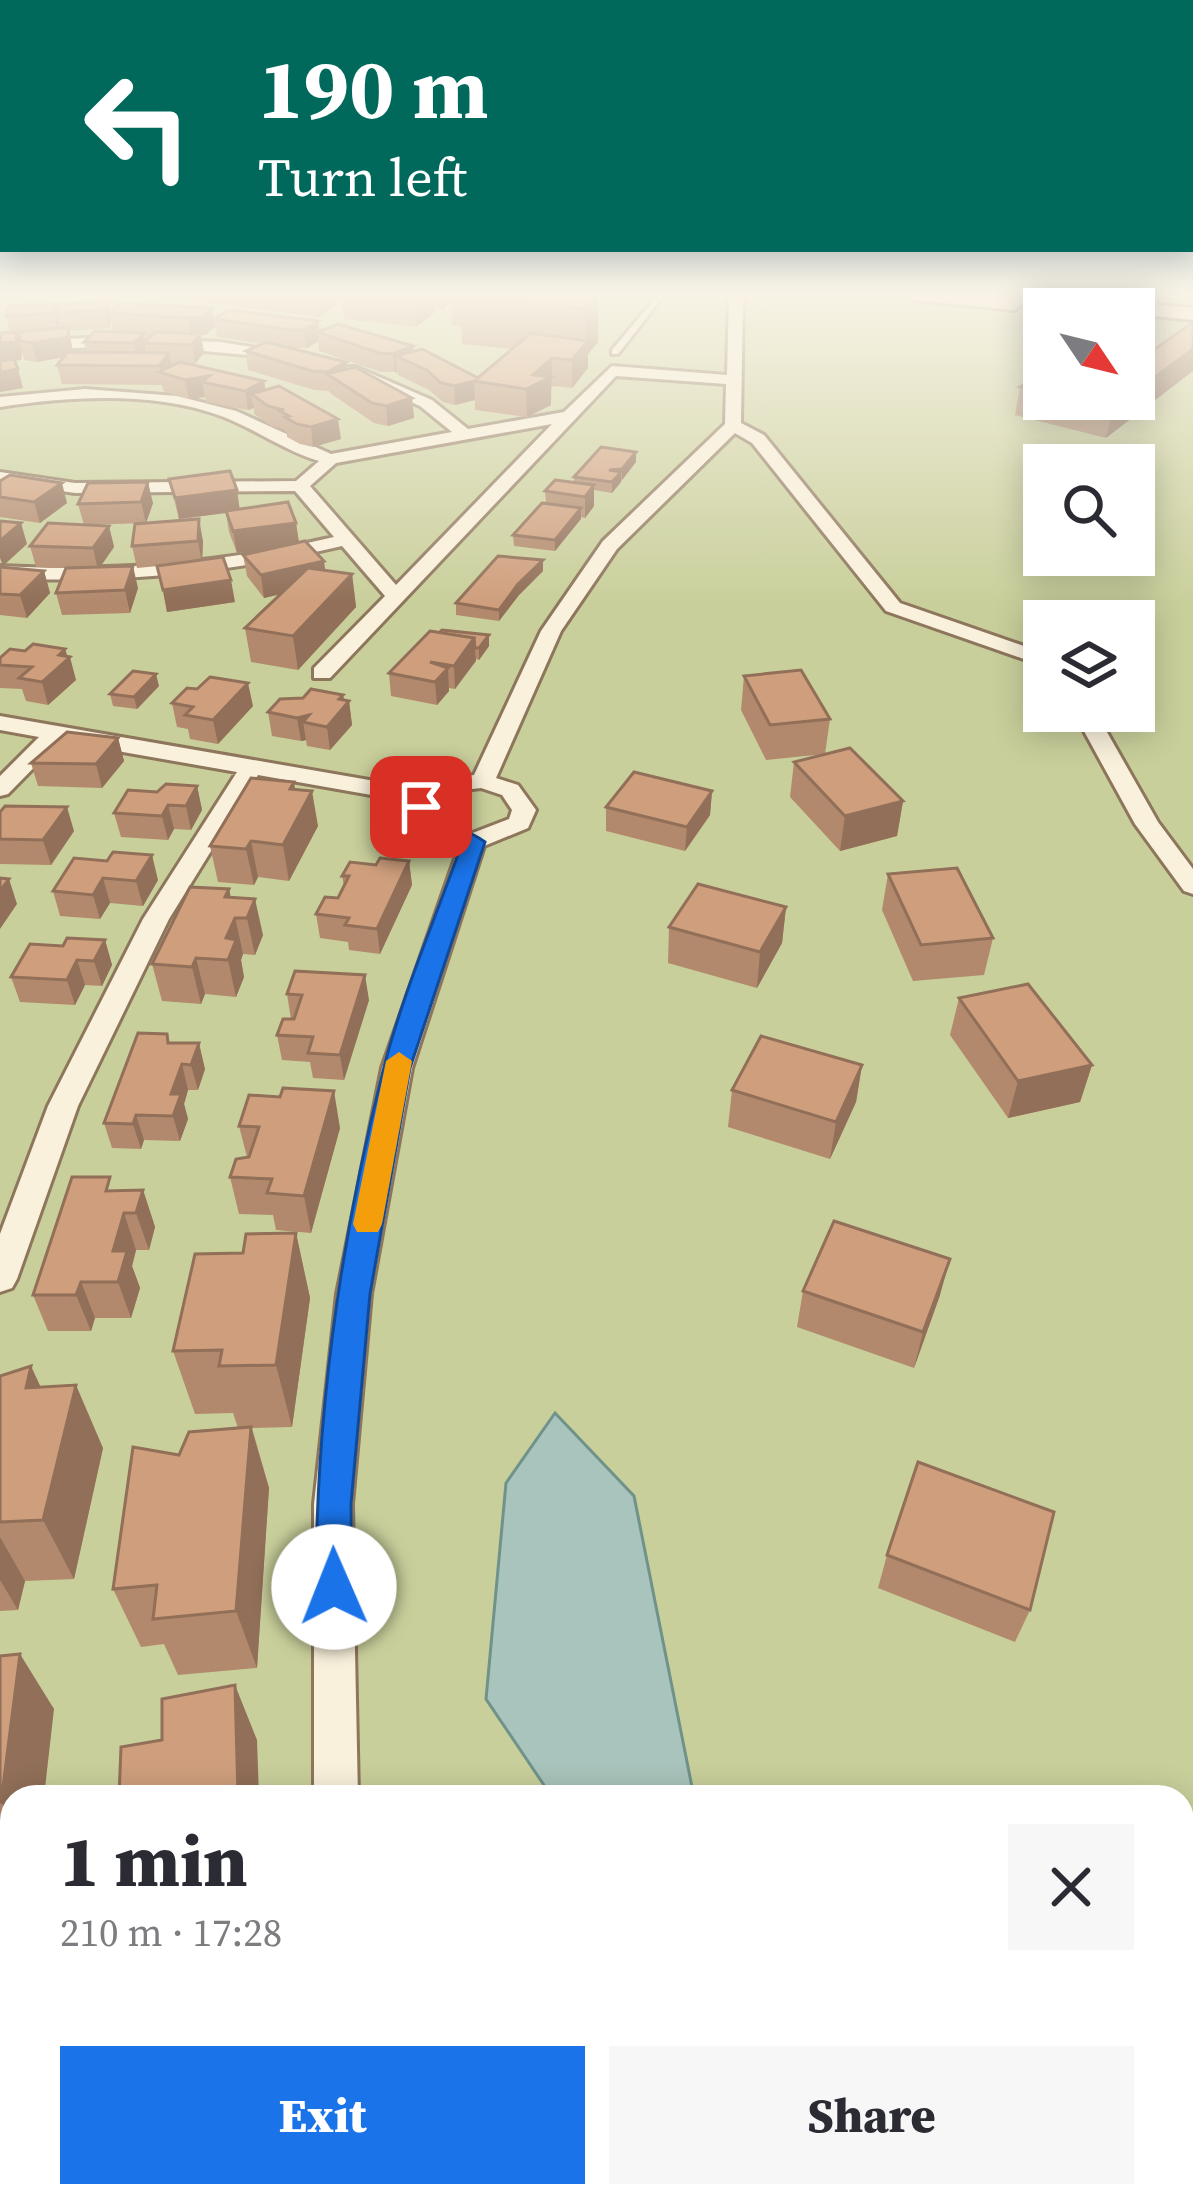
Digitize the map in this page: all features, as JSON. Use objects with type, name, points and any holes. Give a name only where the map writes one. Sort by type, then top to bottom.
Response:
[{"type":"street","points":[[0,402],[90,397]]},
{"type":"street","points":[[117,397],[229,413],[299,452],[331,459],[569,416]]},
{"type":"street","points":[[412,397],[464,435]]},
{"type":"street","points":[[322,673],[587,397]]},
{"type":"street","points":[[483,781],[551,631],[610,545],[733,424],[732,397]]},
{"type":"street","points":[[733,424],[758,440],[893,607],[1023,653]]},
{"type":"street","points":[[300,486],[331,459]]},
{"type":"street","points":[[0,477],[116,490],[247,481],[300,486],[396,597]]},
{"type":"street","points":[[0,572],[88,578],[168,573],[233,566],[346,540]]},
{"type":"street","points":[[0,724],[424,797],[449,784],[483,781],[509,790],[524,810],[519,823],[473,842],[445,836],[430,826],[421,807],[424,797]]},
{"type":"street","points":[[1096,732],[1147,824],[1193,886]]},
{"type":"street","points":[[0,789],[55,733]]},
{"type":"street","points":[[0,1279],[63,1106],[156,919],[252,767]]},
{"type":"street","points":[[336,1785],[333,1504],[354,1294],[397,1068],[473,842]]},
{"type":"green space","points":[[0,397],[1023,397],[1023,420],[1155,420],[1155,397],[1193,397],[1193,1785],[0,1785]]},
{"type":"water","points":[[555,1413],[634,1496],[692,1785],[544,1785],[486,1699],[506,1483]]},
{"type":"building","points":[[255,397],[299,397],[338,419],[311,427]]},
{"type":"building","points":[[363,397],[412,398],[386,406]]},
{"type":"building","points":[[601,447],[636,452],[622,469],[609,470],[621,472],[612,482],[574,477]]},
{"type":"building","points":[[230,471],[237,490],[175,498],[169,479]]},
{"type":"building","points":[[10,475],[62,483],[34,502],[0,497],[0,481]]},
{"type":"building","points":[[555,480],[594,485],[585,497],[545,491]]},
{"type":"building","points":[[148,482],[141,502],[78,504],[88,483]]},
{"type":"building","points":[[288,502],[296,523],[233,531],[226,511]]},
{"type":"building","points":[[542,503],[581,508],[555,540],[513,535]]},
{"type":"building","points":[[199,519],[198,541],[132,546],[135,524]]},
{"type":"building","points":[[0,521],[21,523],[0,541]]},
{"type":"building","points":[[48,523],[109,526],[93,548],[30,546]]},
{"type":"building","points":[[305,541],[324,561],[261,575],[243,555]]},
{"type":"building","points":[[498,556],[543,560],[499,610],[456,603]]},
{"type":"building","points":[[223,557],[231,580],[163,590],[157,566]]},
{"type":"building","points":[[133,566],[125,590],[56,593],[66,568]]},
{"type":"building","points":[[0,567],[44,571],[20,595],[0,594]]},
{"type":"building","points":[[308,568],[352,574],[293,636],[245,628]]},
{"type":"building","points":[[430,631],[474,638],[454,666],[430,662],[448,668],[435,682],[389,673]]},
{"type":"building","points":[[439,633],[489,635],[475,648],[474,638]]},
{"type":"building","points":[[33,644],[65,649],[59,655],[70,657],[42,682],[19,678],[32,667],[0,665],[0,658],[10,649],[25,651]]},
{"type":"building","points":[[801,670],[830,719],[770,725],[744,676]]},
{"type":"building","points":[[133,671],[156,674],[134,697],[110,694]]},
{"type":"building","points":[[210,677],[248,683],[213,720],[185,715],[193,707],[172,703],[187,688],[197,689]]},
{"type":"building","points":[[311,689],[343,695],[339,699],[349,701],[327,727],[303,722],[309,715],[297,718],[268,712],[280,699],[303,698]]},
{"type":"building","points":[[67,732],[118,738],[96,764],[31,763]]},
{"type":"building","points":[[850,748],[903,801],[845,816],[794,762]]},
{"type":"building","points":[[634,772],[712,791],[687,827],[606,807]]},
{"type":"building","points":[[251,778],[294,782],[290,789],[312,791],[283,845],[251,841],[246,849],[210,846]]},
{"type":"building","points":[[166,784],[197,786],[186,806],[168,805],[162,816],[114,813],[128,790],[157,792]]},
{"type":"building","points":[[5,806],[67,807],[43,840],[0,839],[0,812]]},
{"type":"building","points":[[113,852],[152,855],[136,881],[103,878],[93,895],[53,891],[74,858],[107,861]]},
{"type":"building","points":[[380,858],[409,861],[377,929],[345,925],[349,918],[316,914],[325,897],[338,898],[350,862],[376,865]]},
{"type":"building","points":[[957,868],[993,938],[921,945],[888,874]]},
{"type":"building","points":[[698,884],[786,907],[760,952],[669,927]]},
{"type":"building","points":[[190,887],[229,889],[225,897],[255,899],[247,918],[235,918],[226,938],[236,940],[228,960],[196,958],[192,967],[152,964]]},
{"type":"building","points":[[67,938],[105,940],[94,961],[77,960],[67,980],[11,977],[30,944],[63,946]]},
{"type":"building","points":[[295,971],[365,975],[340,1055],[308,1053],[313,1037],[277,1035],[283,1019],[294,1019],[302,995],[287,994]]},
{"type":"building","points":[[1028,984],[1092,1065],[1018,1081],[959,998]]},
{"type":"building","points":[[138,1033],[167,1034],[168,1043],[199,1043],[191,1065],[182,1064],[171,1094],[181,1094],[173,1116],[136,1115],[133,1124],[104,1123]]},
{"type":"building","points":[[761,1036],[862,1065],[836,1122],[732,1090]]},
{"type":"building","points":[[283,1088],[334,1091],[304,1196],[267,1193],[272,1179],[230,1177],[236,1159],[249,1157],[259,1127],[239,1126],[249,1095],[280,1097]]},
{"type":"building","points":[[72,1177],[110,1177],[106,1191],[143,1190],[136,1213],[124,1213],[113,1251],[127,1251],[118,1282],[81,1282],[76,1295],[33,1295]]},
{"type":"building","points":[[834,1221],[950,1259],[923,1332],[803,1291]]},
{"type":"building","points":[[296,1233],[276,1365],[219,1366],[222,1350],[173,1351],[195,1254],[243,1253],[246,1234]]},
{"type":"building","points":[[31,1366],[26,1388],[76,1385],[43,1520],[0,1522],[0,1376]]},
{"type":"building","points":[[251,1427],[236,1611],[153,1619],[157,1585],[113,1589],[133,1447],[179,1455],[189,1432]]},
{"type":"building","points":[[918,1462],[1054,1512],[1030,1610],[887,1555]]},
{"type":"building","points":[[20,1654],[3,1785],[0,1785],[0,1656]]},
{"type":"building","points":[[235,1685],[238,1785],[119,1785],[121,1747],[162,1740],[162,1699]]},
{"type":"slow traffic","points":[[367,1224],[399,1061]]},
{"type":"route","points":[[334,1587],[333,1504],[354,1294],[397,1068],[473,842],[445,836],[430,826],[421,807]]}]
